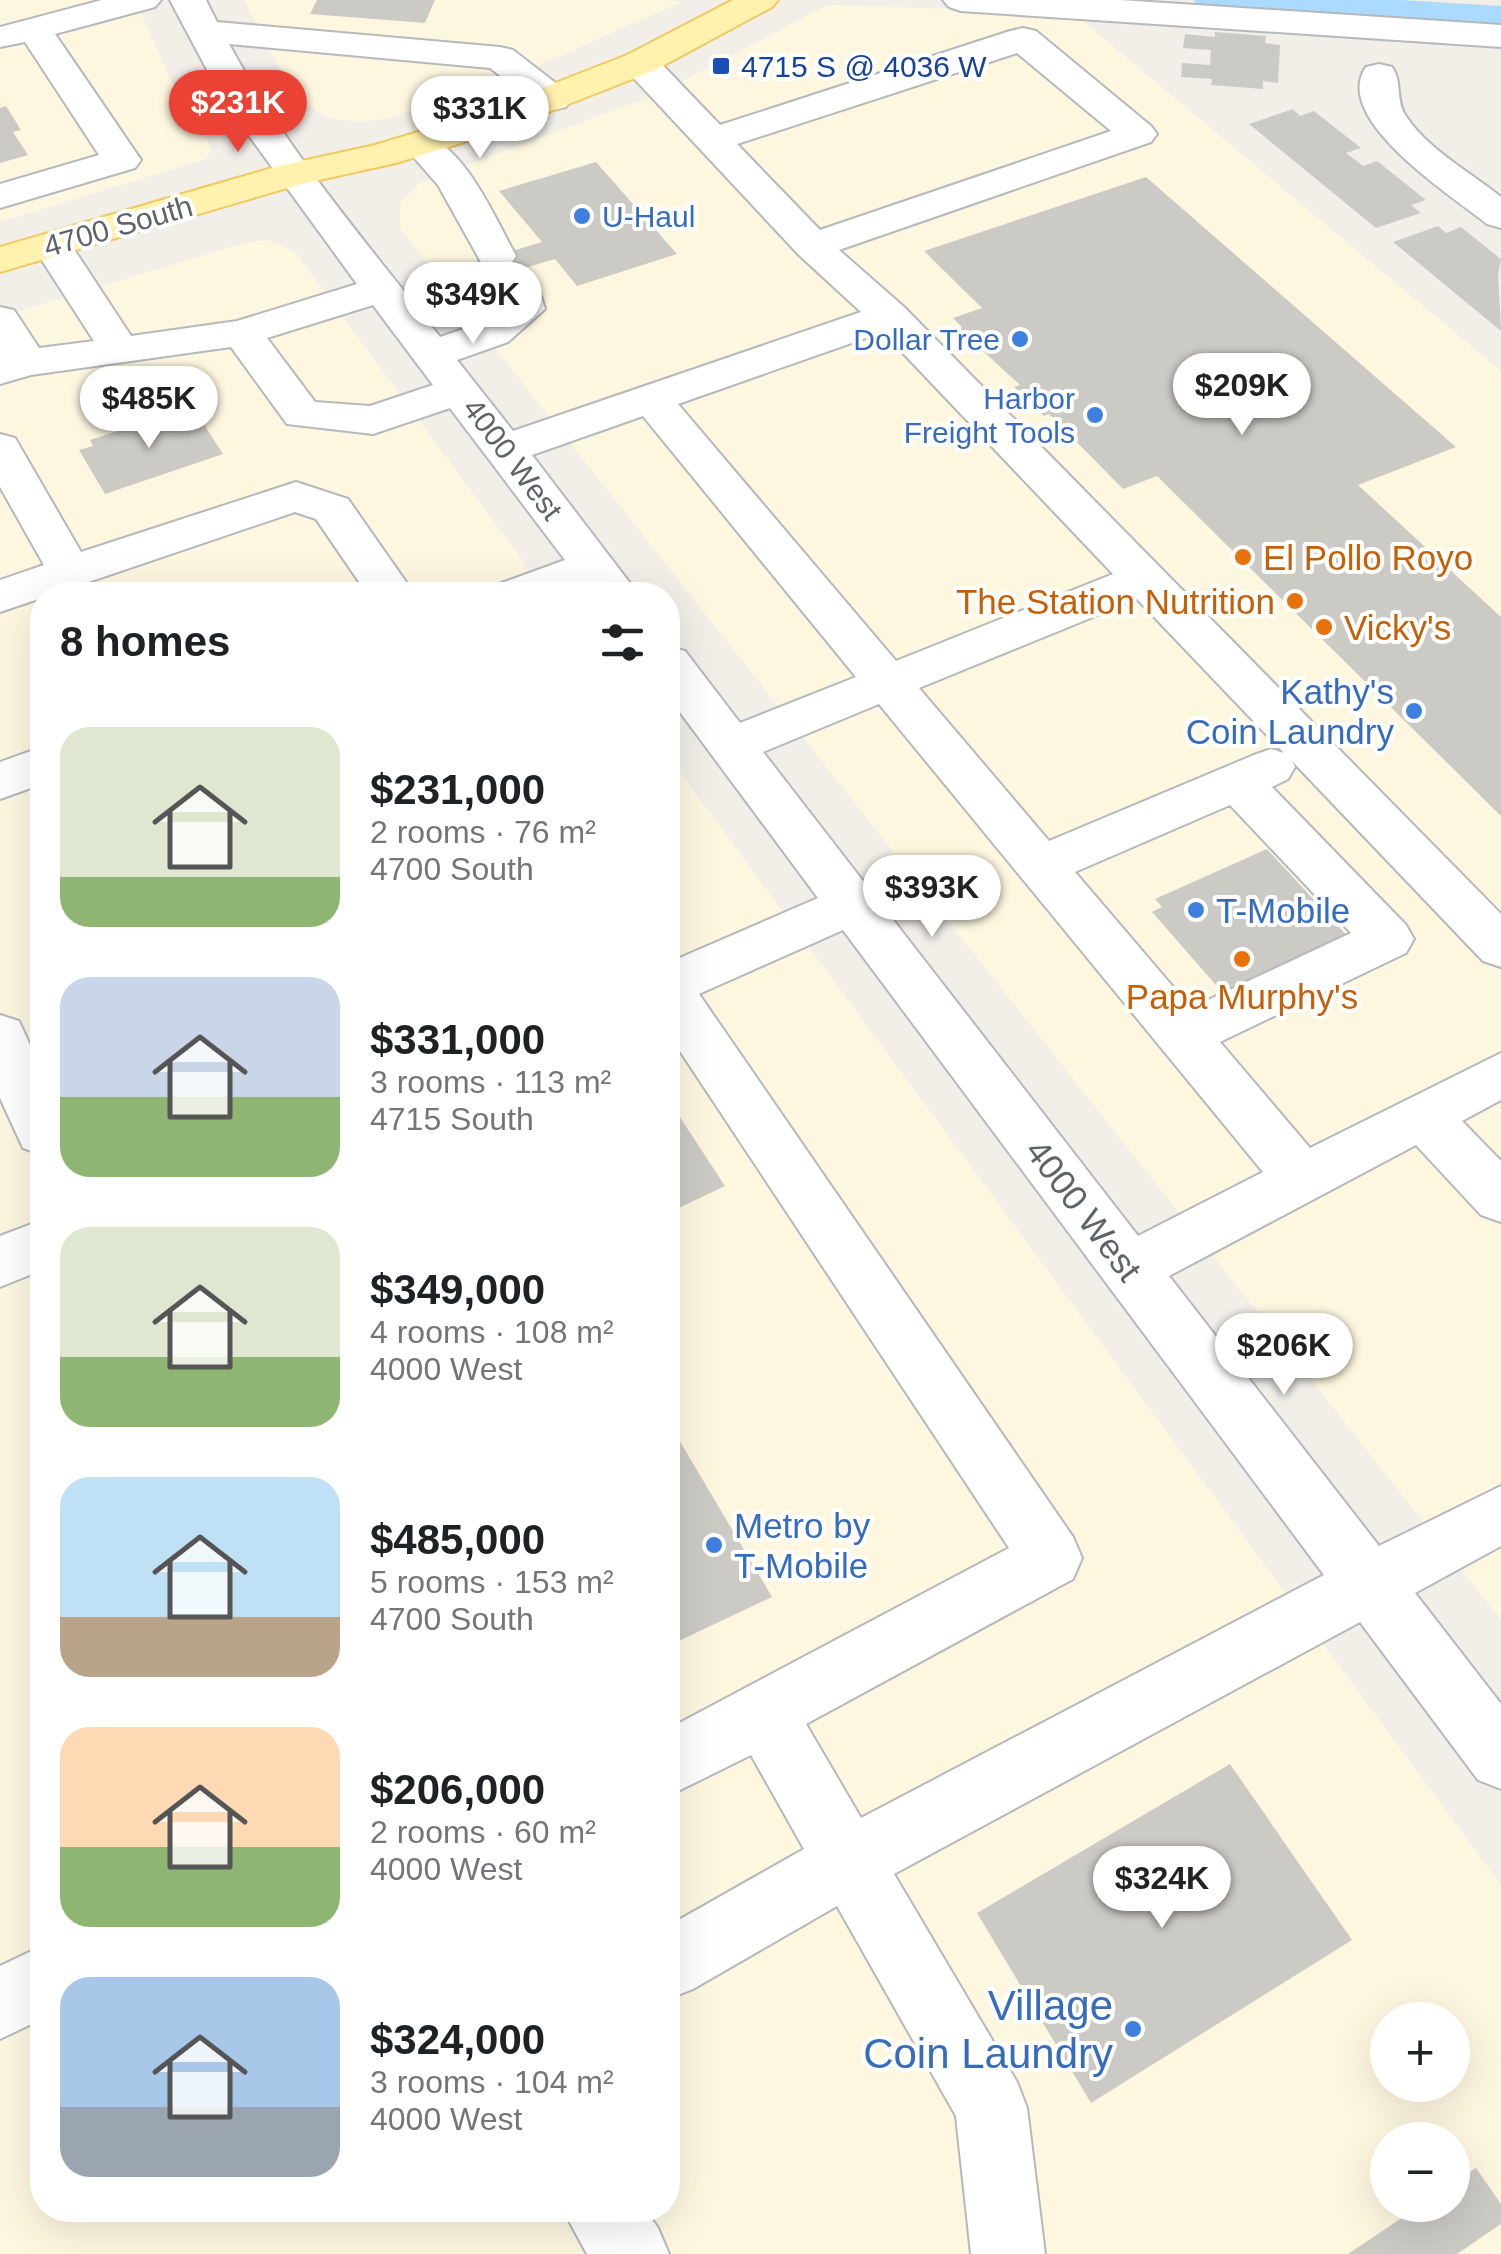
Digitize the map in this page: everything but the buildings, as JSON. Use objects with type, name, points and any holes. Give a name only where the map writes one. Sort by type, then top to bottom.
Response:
[{"type":"main road","name":"4700 South","points":[[0,260],[293,174],[420,144],[553,100],[640,63],[760,0]]},
{"type":"street","points":[[109,140],[17,33],[144,0]]},
{"type":"street","points":[[961,0],[1501,36]]},
{"type":"street","points":[[195,16],[500,58],[553,100]]},
{"type":"street","name":"4000 West","points":[[195,16],[241,100],[293,174],[604,581]]},
{"type":"street","points":[[711,140],[1023,39],[1138,134],[812,246]]},
{"type":"street","points":[[640,63],[812,246],[890,316],[1501,946]]},
{"type":"street","points":[[1379,75],[1382,108],[1399,135],[1501,216]]},
{"type":"street","points":[[0,178],[109,140]]},
{"type":"street","points":[[0,193],[109,140]]},
{"type":"street","points":[[420,144],[455,180],[502,264],[518,283],[525,309],[493,333],[433,354]]},
{"type":"street","points":[[52,245],[120,350]]},
{"type":"street","points":[[0,319],[13,367],[242,333],[383,289]]},
{"type":"street","points":[[506,449],[890,316]]},
{"type":"street","points":[[242,333],[302,414],[373,420],[461,390]]},
{"type":"street","points":[[651,399],[1300,1177]]},
{"type":"street","points":[[0,448],[70,572]]},
{"type":"street","points":[[41,582],[296,496],[332,508],[383,582]]},
{"type":"street","points":[[731,746],[1144,578]]},
{"type":"street","points":[[0,596],[30,586]]},
{"type":"street","name":"4000 West","points":[[680,679],[1501,1757]]},
{"type":"street","points":[[1040,866],[1311,750]]},
{"type":"street","points":[[0,780],[30,769]]},
{"type":"street","points":[[1182,1036],[1388,939],[1237,781]]},
{"type":"street","points":[[680,983],[853,904]]},
{"type":"street","points":[[680,1006],[1052,1558],[680,1758]]},
{"type":"street","points":[[0,1036],[30,1105]]},
{"type":"street","points":[[1128,1269],[1300,1177],[1424,1116],[1495,1087]]},
{"type":"street","points":[[1424,1116],[1501,1198]]},
{"type":"street","points":[[0,1262],[30,1249]]},
{"type":"street","points":[[680,1957],[849,1861],[1501,1514]]},
{"type":"street","points":[[764,1713],[991,2108],[1008,2254]]},
{"type":"street","points":[[0,2004],[30,1988]]},
{"type":"street","points":[[609,2222],[632,2254]]},
{"type":"shaded area","points":[[0,0],[135,0],[172,82],[209,142],[211,151],[206,159],[0,222]]},
{"type":"shaded area","points":[[244,0],[681,2],[504,81],[385,119],[362,122],[333,119],[304,105],[283,75]]},
{"type":"shaded area","points":[[828,5],[1073,13],[1501,371],[1501,1620],[400,228],[400,203],[419,183],[660,93]]},
{"type":"shaded area","points":[[269,240],[295,252],[538,582],[30,582],[30,2222],[680,2222],[680,772],[1501,1885],[1501,2254],[0,2254],[0,317],[244,243]]},
{"type":"waterway","points":[[1212,0],[1501,17]]},
{"type":"place","name":"4715 S @ 4036 W","points":[[721,66]]},
{"type":"place","name":"U-Haul","points":[[582,216]]},
{"type":"place","name":"Dollar Tree","points":[[1020,339]]},
{"type":"place","name":"Harbor Freight Tools","points":[[1095,415]]},
{"type":"place","name":"El Pollo Royo","points":[[1243,557]]},
{"type":"place","name":"The Station Nutrition","points":[[1295,601]]},
{"type":"place","name":"Vicky's","points":[[1324,627]]},
{"type":"place","name":"Kathy's Coin Laundry","points":[[1414,711]]},
{"type":"place","name":"T-Mobile","points":[[1196,910]]},
{"type":"place","name":"Papa Murphy's","points":[[1242,959]]},
{"type":"place","name":"Metro by T-Mobile","points":[[714,1545]]},
{"type":"place","name":"Village Coin Laundry","points":[[1133,2029]]}]
